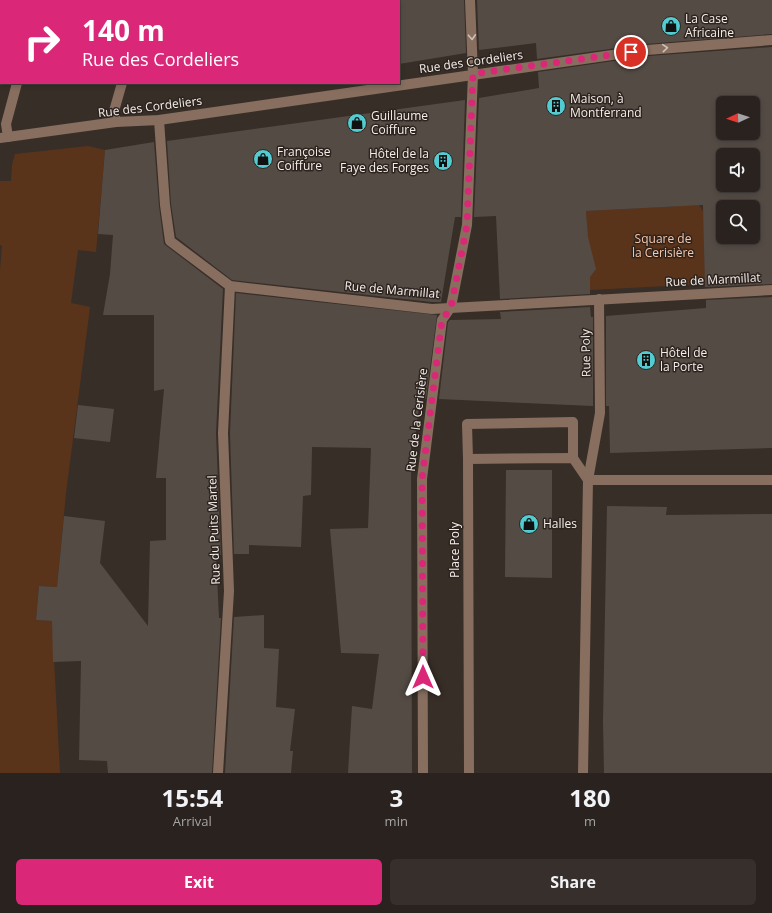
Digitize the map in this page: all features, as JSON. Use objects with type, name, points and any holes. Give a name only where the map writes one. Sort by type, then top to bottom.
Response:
[{"type":"street","name":"Rue de la Cerisière","points":[[423,773],[422,479],[442,320],[451,307],[467,225],[473,74],[470,0]]},
{"type":"street","name":"Rue des Cordeliers","points":[[4,137],[116,122],[159,120],[646,50],[772,40]]},
{"type":"street","points":[[4,137],[17,84]]},
{"type":"street","points":[[116,122],[114,111],[122,84]]},
{"type":"street","points":[[159,120],[165,205],[170,241],[230,286]]},
{"type":"street","name":"Rue de Marmillat","points":[[230,286],[432,309],[772,290]]},
{"type":"street","name":"Rue du Puits Martel","points":[[218,773],[229,591],[223,433],[230,286]]},
{"type":"street","name":"Rue Poly","points":[[588,480],[600,406],[599,300]]},
{"type":"street","name":"Place Poly","points":[[469,773],[467,424],[573,422],[573,458]]},
{"type":"street","points":[[468,459],[573,458],[588,480],[583,773],[572,773]]},
{"type":"street","points":[[588,480],[772,480]]},
{"type":"green space","points":[[88,146],[105,150],[96,252],[78,250],[71,303],[90,307],[66,493],[57,587],[39,586],[36,620],[52,621],[60,773],[0,773],[0,270],[2,246],[0,245],[0,181],[11,181],[12,165],[15,154]]},
{"type":"green space","name":"Square de la Cerisière","points":[[699,205],[704,213],[705,284],[590,290],[586,211]]},
{"type":"building","points":[[400,0],[464,0],[466,53],[400,64]]},
{"type":"building","points":[[477,0],[772,0],[772,34],[646,44],[537,59],[536,43],[479,50]]},
{"type":"building","points":[[772,47],[772,284],[705,287],[703,205],[586,211],[588,237],[596,269],[590,277],[590,294],[500,299],[496,216],[474,217],[479,98],[539,88],[538,72],[648,56]]},
{"type":"building","points":[[465,100],[461,217],[455,217],[441,302],[232,280],[176,237],[171,204],[167,141]]},
{"type":"building","points":[[154,142],[159,206],[164,244],[223,289],[216,433],[221,555],[216,555],[219,618],[221,618],[212,773],[108,773],[107,761],[79,760],[81,661],[53,662],[52,621],[36,620],[39,586],[57,587],[64,516],[105,521],[100,563],[148,626],[150,541],[166,540],[166,478],[156,478],[164,389],[154,391],[154,315],[103,315],[110,274],[113,235],[98,234],[105,150]]},
{"type":"building","points":[[236,293],[437,315],[426,399],[420,398],[415,439],[411,439],[412,773],[348,773],[352,706],[372,709],[379,654],[341,653],[330,529],[368,528],[371,448],[312,447],[311,495],[303,496],[301,547],[249,545],[249,554],[234,554],[230,433]]},
{"type":"building","points":[[772,297],[772,448],[610,453],[609,406],[606,406],[606,316],[706,308],[706,300]]},
{"type":"building","points":[[590,307],[591,317],[593,317],[593,406],[439,399],[448,322],[450,320],[501,319],[500,312]]},
{"type":"building","points":[[78,405],[114,409],[110,442],[74,438]]},
{"type":"building","name":"Halles","points":[[506,470],[552,470],[552,578],[505,577]]},
{"type":"building","points":[[607,506],[667,507],[666,515],[772,514],[772,773],[604,773],[603,721]]},
{"type":"building","points":[[264,615],[264,648],[279,649],[276,707],[295,709],[290,751],[293,751],[291,773],[225,773],[234,617]]},
{"type":"place","name":"La Case Africaine","points":[[671,26]]},
{"type":"place","name":"Maison, à Montferrand","points":[[556,106]]},
{"type":"place","name":"Guillaume Coiffure","points":[[357,123]]},
{"type":"place","name":"Françoise Coiffure","points":[[263,159]]},
{"type":"place","name":"Hôtel de la Faye des Forges","points":[[443,161]]},
{"type":"place","name":"Hôtel de la Porte","points":[[646,360]]},
{"type":"place","name":"Halles","points":[[529,524]]},
{"type":"route","points":[[423,677],[422,479],[442,320],[451,307],[467,225],[473,74],[631,52]]}]
